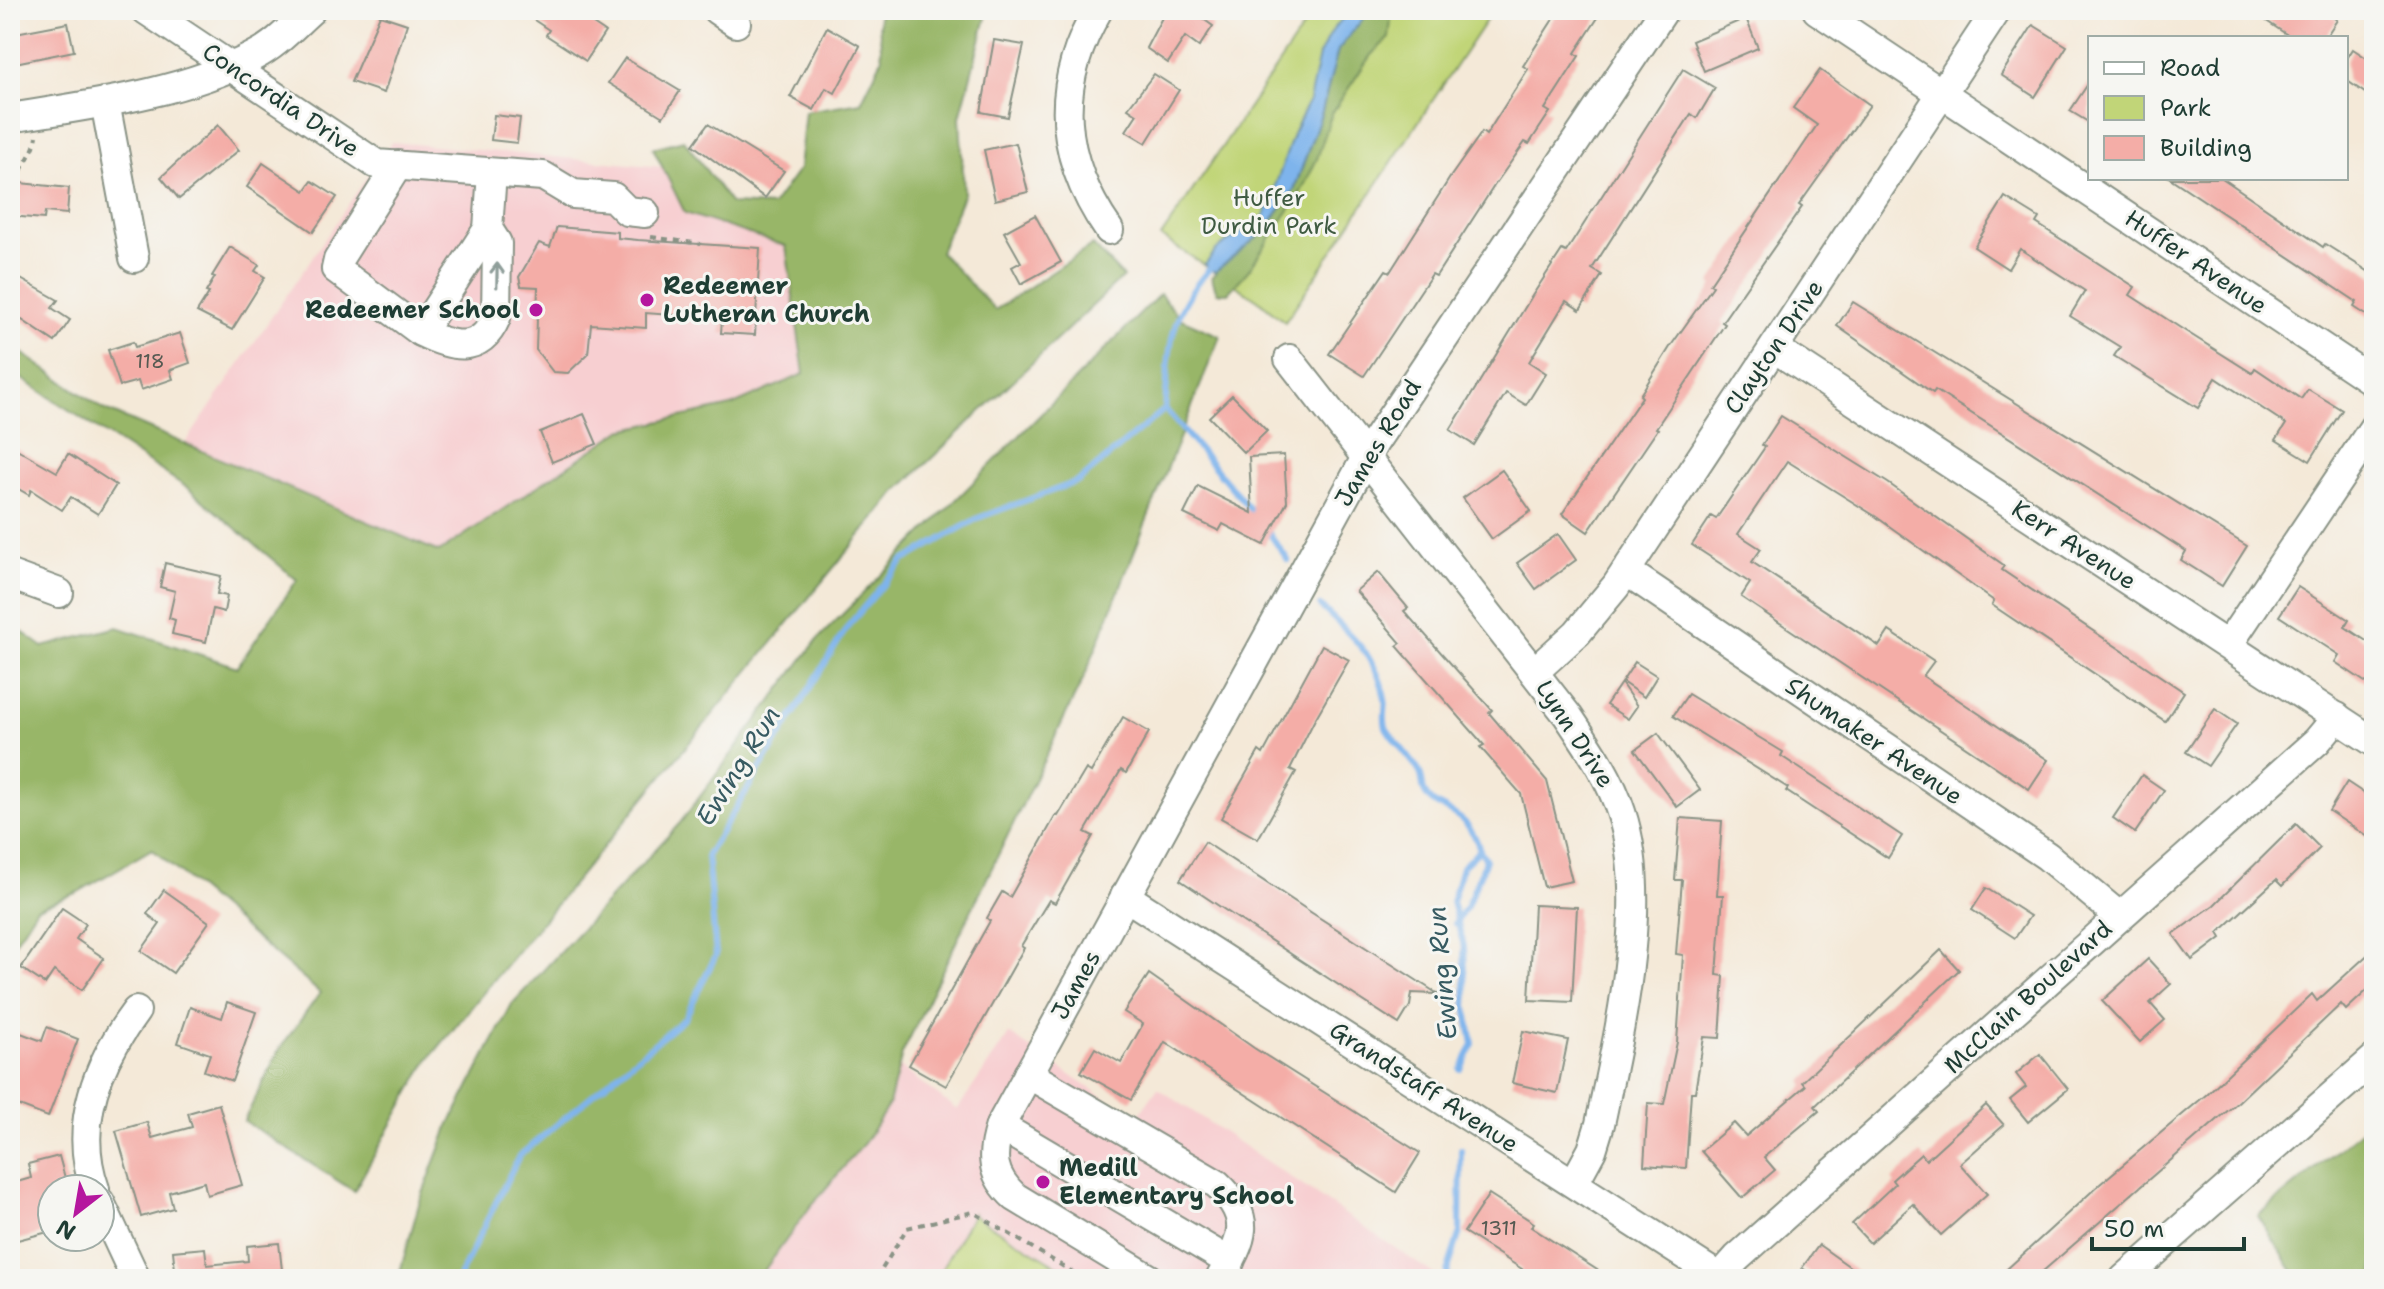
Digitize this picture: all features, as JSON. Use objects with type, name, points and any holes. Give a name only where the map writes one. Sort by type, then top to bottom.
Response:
[{"type":"street","name":"Concordia Drive","points":[[146,10],[387,165]]},
{"type":"street","points":[[10,118],[105,102],[233,66],[272,45],[311,10]]},
{"type":"street","points":[[1098,10],[1076,53],[1067,115],[1075,166],[1089,201],[1109,230]]},
{"type":"street","name":"James Road","points":[[1125,896],[1367,456],[1664,10]]},
{"type":"street","name":"Huffer Avenue","points":[[1817,10],[2374,382]]},
{"type":"street","name":"Clayton Drive","points":[[1535,671],[1592,617],[1626,571],[1997,10]]},
{"type":"street","points":[[105,102],[134,258]]},
{"type":"street","points":[[488,229],[497,243],[496,318],[483,339],[456,346],[421,332],[336,269],[387,165],[543,176],[573,194],[613,197],[646,225]]},
{"type":"street","points":[[421,332],[488,229],[492,173]]},
{"type":"street","name":"Kerr Avenue","points":[[1774,348],[2374,742]]},
{"type":"street","name":"Lynn Drive","points":[[1289,359],[1535,671],[1576,728],[1613,791],[1627,836],[1634,877],[1632,937],[1609,1083],[1592,1150],[1574,1183]]},
{"type":"street","points":[[2228,645],[2374,427]]},
{"type":"street","name":"Shumaker Avenue","points":[[1626,571],[1725,642],[2047,856],[2119,916]]},
{"type":"street","points":[[10,575],[59,593]]},
{"type":"street","name":"McClain Boulevard","points":[[1721,1278],[1737,1258],[2317,741],[2337,717]]},
{"type":"street","name":"James","points":[[1125,896],[1000,1126],[993,1153],[994,1171],[1001,1184],[1015,1197],[1150,1279]]},
{"type":"street","name":"Grandstaff Avenue","points":[[1125,896],[1721,1278]]},
{"type":"street","points":[[90,1173],[86,1137],[91,1100],[101,1067],[115,1038],[136,1011]]},
{"type":"street","points":[[2124,1279],[2374,1059]]},
{"type":"street","points":[[1000,1126],[1225,1271],[1239,1247],[1242,1224],[1229,1195],[1217,1184],[1028,1074]]},
{"type":"street","points":[[116,1236],[136,1279]]},
{"type":"path","points":[[18,183],[21,166],[34,150],[37,129]]},
{"type":"path","points":[[646,225],[701,241],[701,244]]},
{"type":"path","points":[[876,1279],[907,1228],[973,1212],[1084,1279]]},
{"type":"shaded area","name":"Redeemer School","points":[[391,142],[662,167],[685,213],[786,246],[804,375],[731,406],[622,430],[438,552],[185,444]]},
{"type":"shaded area","name":"Medill Elementary School","points":[[849,1028],[957,1110],[1009,1034],[1136,1119],[1158,1088],[1441,1279],[703,1279]]},
{"type":"green space","points":[[878,10],[988,10],[960,117],[964,193],[940,252],[995,310],[1093,245],[1123,277],[896,492],[428,1060],[354,1191],[244,1121],[279,1050],[320,993],[152,849],[78,892],[37,908],[10,950],[10,623],[43,647],[118,627],[237,667],[297,580],[189,489],[10,371],[10,345],[103,409],[439,552],[622,430],[731,406],[804,374],[786,246],[685,213],[653,148],[684,140],[731,204],[772,206],[799,169],[805,111],[861,102],[882,59]]},
{"type":"green space","name":"Huffer Durdin Park","points":[[1315,10],[1493,10],[1285,322],[1258,300],[1161,237]]},
{"type":"green space","points":[[1370,10],[1392,10],[1389,38],[1371,55],[1332,113],[1317,159],[1301,192],[1248,271],[1228,293],[1217,293],[1212,278],[1220,265],[1263,232],[1294,190],[1322,111],[1338,50]]},
{"type":"green space","points":[[1160,294],[1181,319],[1220,336],[1086,673],[902,1054],[889,1104],[865,1142],[810,1207],[758,1279],[398,1279],[419,1204],[448,1128],[512,1004],[680,823],[818,639]]},
{"type":"green space","points":[[2374,1120],[2374,1279],[2298,1279],[2258,1216]]},
{"type":"green space","points":[[973,1215],[1080,1279],[936,1279]]},
{"type":"water","points":[[1352,10],[1370,10],[1338,50],[1322,111],[1294,190],[1263,232],[1215,272],[1205,265],[1216,250],[1265,215],[1294,132],[1309,101],[1319,55],[1335,26]]},
{"type":"building","points":[[519,10],[572,10],[605,32],[586,61],[546,35],[549,30]]},
{"type":"building","points":[[1166,10],[1203,10],[1199,16],[1213,26],[1199,47],[1185,37],[1168,63],[1146,48]]},
{"type":"building","points":[[1559,10],[1603,10],[1575,53],[1579,56],[1545,109],[1550,112],[1529,144],[1525,142],[1494,186],[1436,276],[1432,274],[1364,376],[1329,354],[1386,270],[1390,272],[1482,132],[1486,135],[1528,69],[1523,66]]},
{"type":"building","points":[[2250,10],[2322,10],[2337,20],[2326,36],[2289,36]]},
{"type":"building","points":[[380,15],[407,24],[384,93],[351,82]]},
{"type":"building","points":[[1746,18],[1758,48],[1704,71],[1692,41]]},
{"type":"building","points":[[68,23],[74,51],[10,64],[10,34]]},
{"type":"building","points":[[2033,25],[2067,46],[2035,97],[2001,75]]},
{"type":"building","points":[[827,27],[860,46],[835,93],[826,88],[814,110],[790,97]]},
{"type":"building","points":[[994,40],[1024,45],[1008,117],[981,112]]},
{"type":"building","points":[[2353,49],[2374,63],[2374,86],[2368,95],[2348,81],[2348,57]]},
{"type":"building","points":[[625,58],[680,91],[663,117],[608,83]]},
{"type":"building","points":[[1683,69],[1715,88],[1697,118],[1691,114],[1592,269],[1602,275],[1580,310],[1566,301],[1529,362],[1546,373],[1526,405],[1506,393],[1474,445],[1450,430],[1532,296],[1562,250],[1566,252]]},
{"type":"building","points":[[1820,70],[1870,105],[1799,205],[1802,207],[1722,322],[1725,324],[1658,429],[1588,532],[1562,514],[1642,397],[1640,395],[1670,347],[1713,286],[1710,284],[1817,125],[1793,108]]},
{"type":"building","points":[[1154,74],[1179,90],[1146,143],[1126,131],[1137,114],[1128,108]]},
{"type":"building","points":[[2088,84],[2088,122],[2070,111]]},
{"type":"building","points":[[494,115],[520,118],[517,143],[491,140]]},
{"type":"building","points":[[708,124],[784,171],[765,198],[693,145]]},
{"type":"building","points":[[218,125],[239,150],[179,199],[161,177]]},
{"type":"building","points":[[1016,143],[1028,192],[995,200],[984,150]]},
{"type":"building","points":[[263,163],[305,191],[312,181],[337,197],[313,232],[247,187]]},
{"type":"building","points":[[2173,180],[2225,180],[2323,247],[2325,244],[2374,275],[2374,320],[2354,307],[2357,302]]},
{"type":"building","points":[[10,182],[69,188],[67,214],[45,212],[44,219],[10,216]]},
{"type":"building","points":[[2005,197],[2039,218],[2036,223],[2135,287],[2130,295],[2179,327],[2252,373],[2255,368],[2301,399],[2308,389],[2342,410],[2310,461],[2276,440],[2286,424],[2216,378],[2198,408],[2114,356],[2120,347],[2070,316],[2085,291],[2020,249],[2008,269],[1974,247]]},
{"type":"building","points":[[1035,215],[1061,262],[1021,284],[1012,267],[1021,262],[1004,232]]},
{"type":"building","name":"Redeemer Lutheran Church","points":[[557,227],[618,232],[618,238],[760,248],[755,335],[721,333],[722,319],[646,313],[646,328],[591,324],[588,354],[568,373],[553,372],[536,350],[538,287],[521,286],[519,277],[539,243],[550,247]]},
{"type":"building","points":[[230,247],[259,265],[255,271],[265,277],[232,330],[197,312],[209,293],[206,292],[215,277],[212,276]]},
{"type":"building","points":[[10,273],[58,300],[52,308],[70,320],[55,342],[10,312]]},
{"type":"building","points":[[1853,302],[2247,546],[2222,586],[2181,560],[2186,551],[1935,390],[1933,393],[1837,326]]},
{"type":"building","points":[[180,333],[190,363],[170,370],[173,379],[141,390],[138,381],[120,386],[108,350],[133,342],[135,347]]},
{"type":"building","points":[[1232,395],[1267,431],[1244,453],[1209,417]]},
{"type":"building","points":[[584,414],[597,444],[552,462],[540,432]]},
{"type":"building","points":[[1781,416],[1888,483],[2005,566],[2002,570],[2184,692],[2165,721],[1992,605],[1994,601],[1875,516],[1787,461],[1738,534],[1761,549],[1752,562],[1879,646],[1889,631],[1934,661],[1923,676],[2048,760],[2029,789],[1741,597],[1750,583],[1692,545],[1711,516],[1716,519],[1765,447],[1762,445]]},
{"type":"building","points":[[10,445],[57,472],[68,454],[116,485],[98,514],[71,497],[62,510],[31,490],[29,495],[10,484]]},
{"type":"building","points":[[1284,455],[1287,502],[1264,545],[1223,524],[1219,531],[1184,514],[1198,486],[1252,513],[1249,457]]},
{"type":"building","points":[[1502,470],[1531,511],[1492,539],[1463,498]]},
{"type":"building","points":[[1558,534],[1576,560],[1536,589],[1517,563]]},
{"type":"building","points":[[165,563],[221,576],[217,594],[227,596],[224,612],[213,609],[206,642],[172,634],[175,620],[169,618],[175,591],[160,587]]},
{"type":"building","points":[[1378,572],[1408,608],[1404,611],[1492,710],[1489,713],[1547,781],[1572,881],[1544,887],[1521,794],[1480,747],[1484,745],[1397,646],[1401,643],[1356,591]]},
{"type":"building","points":[[2298,587],[2349,620],[2345,627],[2374,646],[2374,688],[2335,662],[2339,655],[2279,616]]},
{"type":"building","points":[[1322,645],[1349,660],[1314,721],[1290,769],[1296,772],[1258,839],[1221,818],[1259,751],[1263,754]]},
{"type":"building","points":[[1635,662],[1657,676],[1644,697],[1622,682]]},
{"type":"building","points":[[1621,683],[1637,706],[1628,719],[1606,705]]},
{"type":"building","points":[[1688,694],[1783,752],[1781,756],[1902,836],[1888,858],[1786,791],[1788,788],[1673,716]]},
{"type":"building","points":[[2215,709],[2237,724],[2208,766],[2186,752]]},
{"type":"building","points":[[1123,717],[1149,732],[1126,773],[1121,770],[1085,832],[1093,836],[1055,903],[1049,900],[1021,946],[1024,948],[946,1086],[909,1065],[990,921],[987,918],[1002,892],[1010,897],[1056,815],[1086,769],[1091,772]]},
{"type":"building","points":[[1658,733],[1700,790],[1677,807],[1635,750]]},
{"type":"building","points":[[2142,775],[2164,790],[2135,833],[2113,818]]},
{"type":"building","points":[[2347,782],[2374,800],[2374,841],[2329,811]]},
{"type":"building","points":[[1680,818],[1722,821],[1717,895],[1723,895],[1717,975],[1724,976],[1720,1038],[1704,1037],[1695,1092],[1691,1092],[1686,1168],[1644,1165],[1648,1103],[1664,1104],[1677,1042],[1683,955],[1676,954],[1682,880],[1675,880]]},
{"type":"building","points":[[2296,824],[2320,848],[2282,886],[2276,880],[2218,933],[2221,938],[2192,960],[2173,934],[2214,905]]},
{"type":"building","points":[[1205,842],[1438,994],[1412,993],[1410,1006],[1399,1024],[1300,960],[1180,880]]},
{"type":"building","points":[[1986,888],[2030,916],[2015,938],[1972,910]]},
{"type":"building","points":[[164,890],[209,922],[173,973],[141,951],[160,924],[147,914]]},
{"type":"building","points":[[1534,905],[1577,907],[1572,1002],[1529,1000]]},
{"type":"building","points":[[62,908],[86,924],[76,939],[104,958],[82,990],[54,971],[45,984],[21,968]]},
{"type":"building","points":[[2374,949],[2374,984],[2346,1010],[2341,1004],[2239,1101],[2034,1279],[1996,1279],[2100,1184],[2207,1094],[2312,994],[2317,1001]]},
{"type":"building","points":[[1941,950],[1959,970],[1815,1106],[1819,1111],[1764,1157],[1775,1170],[1742,1198],[1701,1151],[1734,1123],[1746,1136],[1805,1086],[1802,1082]]},
{"type":"building","points":[[2148,959],[2171,984],[2150,1003],[2165,1020],[2140,1042],[2102,1001]]},
{"type":"building","points":[[1149,974],[1254,1048],[1420,1153],[1396,1192],[1165,1042],[1131,1100],[1081,1072],[1095,1048],[1121,1063],[1143,1024],[1124,1012]]},
{"type":"building","points":[[227,1002],[256,1012],[232,1081],[204,1071],[210,1054],[178,1043],[190,1007],[222,1018]]},
{"type":"building","points":[[47,1027],[78,1039],[48,1117],[14,1104],[18,1092],[10,1089],[10,1029],[42,1041]]},
{"type":"building","points":[[1523,1031],[1568,1040],[1557,1093],[1512,1083]]},
{"type":"building","points":[[2040,1054],[2068,1089],[2028,1122],[2010,1100],[2026,1087],[2016,1074]]},
{"type":"building","points":[[219,1104],[242,1185],[207,1195],[204,1182],[169,1192],[173,1208],[141,1217],[116,1131],[147,1122],[152,1138],[192,1127],[188,1113]]},
{"type":"building","points":[[1986,1105],[2004,1125],[1960,1164],[1987,1194],[1941,1235],[1913,1204],[1870,1243],[1852,1224],[1895,1184],[1892,1180],[1921,1154],[1926,1160]]},
{"type":"building","points":[[59,1156],[64,1173],[36,1173],[36,1235],[10,1242],[10,1184],[31,1178],[28,1164]]},
{"type":"building","points":[[1489,1194],[1534,1223],[1531,1227],[1611,1279],[1527,1279],[1519,1274],[1522,1269],[1464,1232]]},
{"type":"building","points":[[279,1243],[283,1279],[176,1279],[173,1251],[205,1248],[207,1265],[248,1261],[247,1246]]},
{"type":"building","points":[[1819,1245],[1867,1279],[1818,1279],[1802,1268]]},
{"type":"waterway","name":"Ewing Run","points":[[458,1279],[519,1156],[685,1018],[716,955],[707,855],[848,626],[903,561],[978,518],[1079,481],[1165,409],[1170,349],[1179,315],[1213,265]]},
{"type":"waterway","name":"Ewing Run","points":[[1165,409],[1255,515]]},
{"type":"waterway","name":"Ewing Run","points":[[1267,530],[1288,560]]},
{"type":"waterway","name":"Ewing Run","points":[[1320,606],[1369,658],[1382,684],[1386,725],[1420,773],[1429,799],[1459,817],[1474,835],[1480,850],[1462,867],[1452,902],[1464,946],[1466,1005],[1473,1044],[1461,1069]]},
{"type":"waterway","points":[[1455,923],[1467,906],[1486,860],[1480,850]]},
{"type":"waterway","name":"Ewing Run","points":[[1450,1279],[1447,1272],[1460,1232],[1461,1149]]},
{"type":"place","name":"Redeemer Lutheran Church","points":[[647,300]]},
{"type":"place","name":"Redeemer School","points":[[536,310]]},
{"type":"place","name":"Medill Elementary School","points":[[1043,1182]]}]
